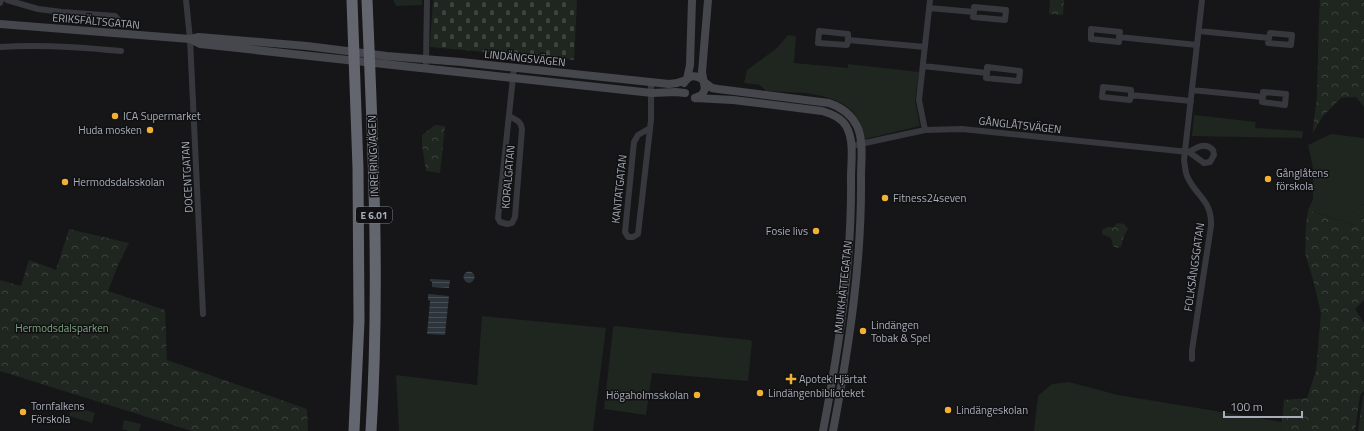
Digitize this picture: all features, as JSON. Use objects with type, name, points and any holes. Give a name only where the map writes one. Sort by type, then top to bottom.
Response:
[{"type":"highway","name":"INRE RINGVÄGEN","points":[[352,0],[358,168],[359,290],[356,409],[354,431]]},
{"type":"highway","name":"INRE RINGVÄGEN","points":[[367,0],[374,165],[376,320],[371,428]]},
{"type":"street","name":"ERIKSFÄLTSGATAN","points":[[7,0],[38,9],[116,16],[118,19]]},
{"type":"street","name":"DOCENTGATAN","points":[[186,0],[190,39],[203,314]]},
{"type":"street","points":[[425,69],[427,0]]},
{"type":"street","points":[[685,93],[683,86],[687,79],[690,65],[692,0]]},
{"type":"street","points":[[695,98],[702,95],[705,86],[702,72],[708,0]]},
{"type":"street","points":[[925,130],[919,100],[930,0]]},
{"type":"street","name":"FOLKSÅNGSGATAN","points":[[1192,359],[1192,350],[1209,248],[1212,220],[1207,203],[1186,174],[1184,160],[1187,152],[1187,137],[1202,0]]},
{"type":"street","points":[[974,7],[1006,10],[1005,20],[973,17],[974,12],[974,7]]},
{"type":"street","points":[[929,8],[974,12]]},
{"type":"street","name":"ERIKSFÄLTSGATAN","points":[[0,24],[190,39],[199,38],[307,46],[362,57]]},
{"type":"street","points":[[1091,29],[1120,32],[1120,37],[1119,42],[1091,39],[1091,29]]},
{"type":"street","points":[[819,31],[848,34],[848,40],[847,45],[818,43],[819,31]]},
{"type":"street","points":[[1199,31],[1269,38]]},
{"type":"street","points":[[1120,37],[1197,45]]},
{"type":"street","name":"ERIKSFÄLTSGATAN","points":[[190,39],[200,44],[306,55],[362,57]]},
{"type":"street","points":[[848,40],[925,48]]},
{"type":"street","points":[[0,47],[20,45],[121,51]]},
{"type":"street","name":"LINDÄNGSVÄGEN","points":[[362,57],[386,60],[425,69],[652,93],[676,92],[685,93],[690,97],[695,98],[756,103],[822,111],[831,114],[846,125],[851,146]]},
{"type":"street","name":"LINDÄNGSVÄGEN","points":[[386,60],[426,60],[673,84],[694,76],[699,77],[712,88],[823,102],[836,105],[853,120],[859,133],[861,144]]},
{"type":"street","points":[[923,66],[987,73]]},
{"type":"street","name":"KORALGATAN","points":[[509,116],[521,124],[522,130],[514,217],[512,223],[506,224],[500,222],[498,218],[514,68]]},
{"type":"street","points":[[987,68],[1020,71],[1018,81],[986,78],[987,73],[987,68]]},
{"type":"street","name":"KANTATGATAN","points":[[650,128],[638,135],[634,142],[625,232],[628,237],[633,237],[638,234],[650,128],[652,93],[651,82]]},
{"type":"street","points":[[1103,87],[1131,90],[1131,95],[1130,100],[1102,97],[1103,87]]},
{"type":"street","points":[[1192,90],[1263,97]]},
{"type":"street","points":[[1131,95],[1191,101]]},
{"type":"street","name":"GÅNGLÅTSVÄGEN","points":[[851,146],[925,130],[962,129],[1187,152]]},
{"type":"street","name":"MUNKHÄTTEGATAN","points":[[833,431],[848,347],[856,276],[862,205],[861,144]]},
{"type":"street","name":"MUNKHÄTTEGATAN","points":[[823,431],[839,344],[847,275],[851,212],[851,146]]},
{"type":"green space","points":[[393,0],[422,0],[422,5],[396,6]]},
{"type":"green space","points":[[433,0],[577,0],[574,60],[430,47]]},
{"type":"green space","points":[[1050,0],[1064,0],[1063,15],[1049,14]]},
{"type":"green space","points":[[1320,0],[1364,0],[1364,107],[1356,97],[1341,98],[1323,116],[1313,133],[1317,96]]},
{"type":"green space","points":[[788,35],[796,36],[794,63],[848,68],[848,64],[919,72],[915,101],[920,126],[865,139],[858,119],[841,103],[816,95],[766,91],[760,85],[744,83],[747,70],[777,48]]},
{"type":"green space","points":[[1194,115],[1256,122],[1255,128],[1303,131],[1302,138],[1192,136]]},
{"type":"green space","points":[[435,125],[445,126],[440,173],[426,171],[422,145],[422,135]]},
{"type":"green space","points":[[1331,134],[1364,138],[1364,204],[1361,205],[1354,225],[1308,210],[1313,199],[1313,168],[1308,145]]},
{"type":"green space","points":[[1361,204],[1364,205],[1364,300],[1355,309],[1364,323],[1364,391],[1360,395],[1355,431],[1281,431],[1284,400],[1307,398],[1316,371],[1321,313],[1305,253],[1308,210],[1353,225]]},
{"type":"green space","points":[[1117,223],[1124,224],[1128,229],[1121,247],[1117,248],[1113,246],[1111,238],[1102,234],[1102,230],[1108,227],[1114,227]]},
{"type":"green space","name":"Hermodsdalsparken","points":[[69,229],[129,243],[118,265],[108,291],[165,310],[167,360],[307,409],[308,431],[192,431],[0,371],[0,280],[21,286],[29,260],[56,270]]},
{"type":"green space","points":[[482,316],[606,328],[593,431],[399,431],[396,375],[477,385]]},
{"type":"green space","points":[[615,326],[750,340],[752,342],[748,381],[652,373],[646,415],[604,409],[613,328]]},
{"type":"green space","points":[[1069,382],[1118,395],[1282,422],[1281,431],[1034,431],[1038,396],[1052,384]]},
{"type":"green space","points":[[1364,395],[1364,431],[1358,431],[1363,396]]},
{"type":"green space","points":[[73,406],[95,413],[92,423],[69,416]]},
{"type":"green space","points":[[124,420],[141,424],[139,431],[122,429]]},
{"type":"shaded area","points":[[469,271],[473,273],[475,277],[473,281],[469,283],[465,281],[463,277],[465,273]]},
{"type":"shaded area","points":[[430,279],[450,280],[449,288],[432,287],[432,282]]},
{"type":"shaded area","points":[[428,294],[449,296],[445,335],[427,334],[430,301],[428,300]]},
{"type":"place","name":"ICA Supermarket","points":[[115,116]]},
{"type":"place","name":"Huda mosken","points":[[150,130]]},
{"type":"place","name":"Gånglåtens förskola","points":[[1268,179]]},
{"type":"place","name":"Hermodsdalsskolan","points":[[65,182]]},
{"type":"place","name":"Fitness24seven","points":[[885,198]]},
{"type":"place","name":"Fosie livs","points":[[816,231]]},
{"type":"place","name":"Lindängen Tobak & Spel","points":[[863,331]]},
{"type":"place","name":"Apotek Hjärtat","points":[[791,379]]},
{"type":"place","name":"Lindängenbiblioteket","points":[[760,393]]},
{"type":"place","name":"Högaholmsskolan","points":[[697,395]]},
{"type":"place","name":"Lindängeskolan","points":[[948,410]]},
{"type":"place","name":"Tornfalkens Förskola","points":[[23,412]]}]
